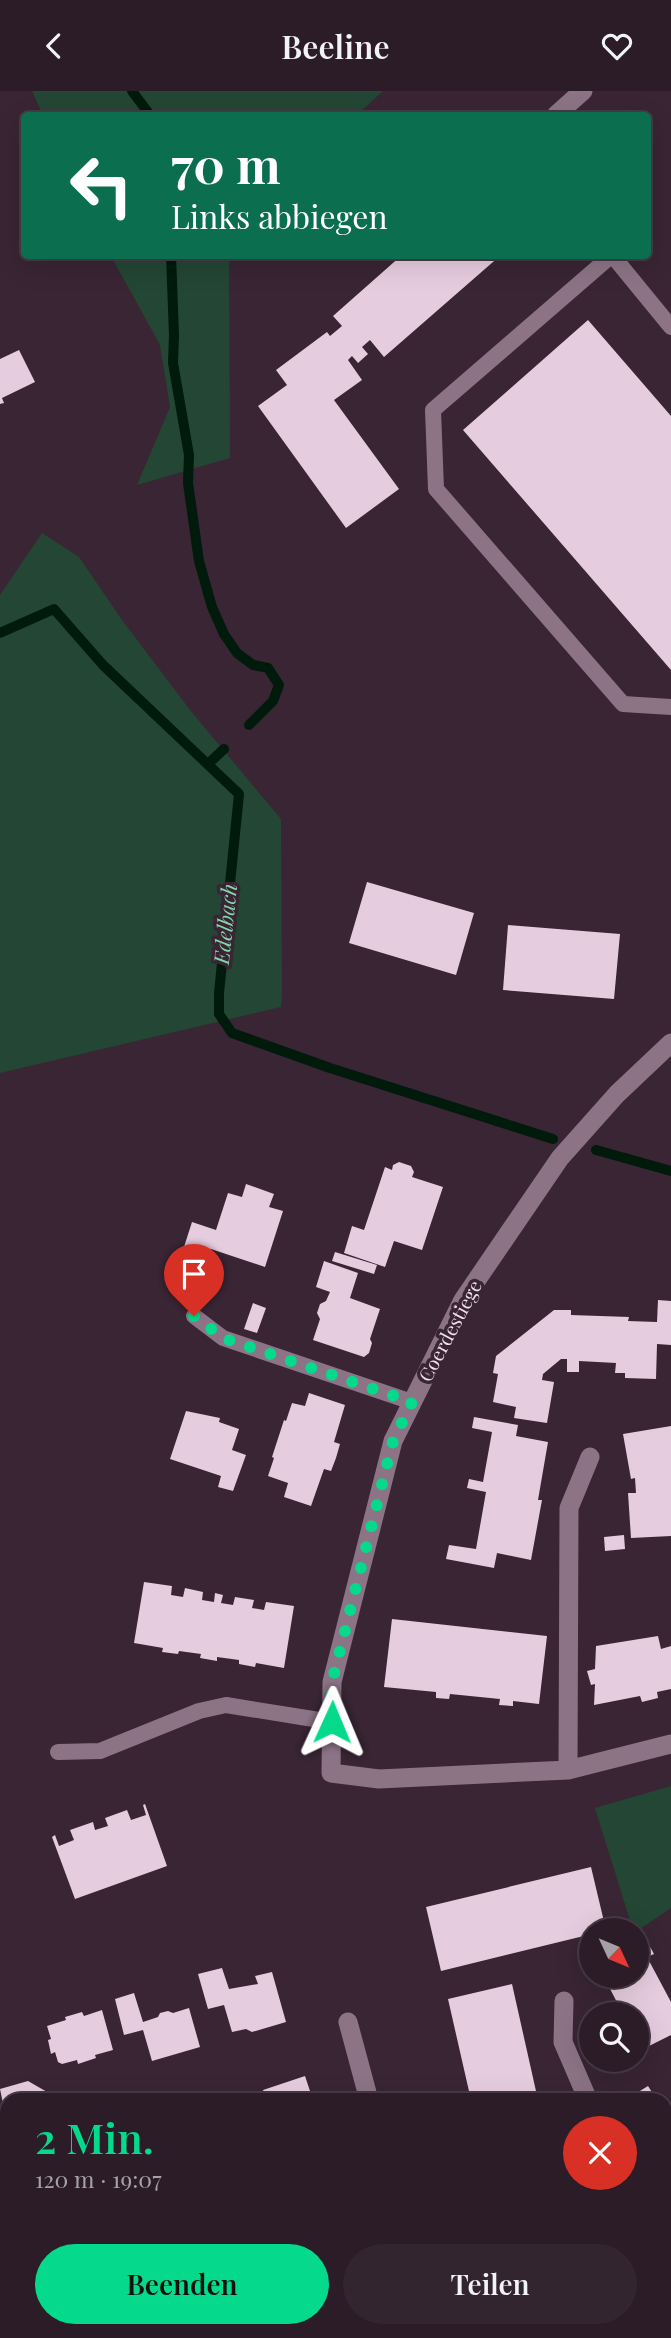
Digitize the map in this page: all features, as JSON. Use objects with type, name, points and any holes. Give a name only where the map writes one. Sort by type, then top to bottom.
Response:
[{"type":"street","points":[[559,112],[583,91]]},
{"type":"street","name":"Coerdestiege","points":[[671,1043],[617,1094],[561,1158],[463,1300],[393,1441],[332,1682],[331,1773],[379,1779],[568,1770],[671,1744]]},
{"type":"street","points":[[568,1770],[569,1507],[590,1457]]},
{"type":"street","points":[[564,2001],[563,2042],[585,2093]]},
{"type":"street","points":[[348,2022],[367,2093]]},
{"type":"lane","points":[[607,259],[433,410],[436,489],[623,704],[671,707]]},
{"type":"lane","points":[[615,259],[671,327]]},
{"type":"lane","points":[[194,1316],[223,1338],[412,1402]]},
{"type":"lane","points":[[58,1752],[100,1751],[199,1711],[226,1705],[332,1722]]},
{"type":"green space","points":[[32,91],[383,91],[360,112],[42,112]]},
{"type":"green space","points":[[113,259],[229,259],[230,458],[137,485],[170,407],[160,345]]},
{"type":"green space","points":[[42,533],[79,557],[122,620],[190,710],[281,819],[281,1007],[0,1073],[0,595]]},
{"type":"green space","points":[[671,1786],[671,1908],[649,1923],[649,1918],[629,1918],[595,1808]]},
{"type":"building","points":[[397,259],[496,259],[384,357],[370,340],[362,347],[368,354],[358,363],[352,356],[348,360],[362,380],[334,400],[399,489],[346,528],[258,406],[287,385],[276,370],[327,332],[330,336],[342,326],[333,316]]},
{"type":"building","points":[[588,320],[671,416],[671,670],[463,430]]},
{"type":"building","points":[[19,350],[35,382],[2,398],[4,403],[0,404],[0,359]]},
{"type":"building","points":[[367,882],[474,913],[456,975],[349,943]]},
{"type":"building","points":[[508,925],[620,934],[614,999],[503,990]]},
{"type":"building","points":[[399,1162],[411,1166],[414,1172],[412,1177],[443,1187],[422,1250],[394,1241],[385,1267],[344,1253],[352,1226],[364,1230],[385,1167],[392,1170],[393,1165]]},
{"type":"building","points":[[246,1184],[274,1194],[269,1207],[283,1211],[265,1267],[211,1249],[208,1258],[183,1250],[192,1222],[216,1230],[228,1193],[242,1197]]},
{"type":"building","points":[[335,1252],[377,1265],[374,1274],[332,1261]]},
{"type":"building","points":[[324,1261],[358,1273],[350,1298],[380,1309],[370,1339],[372,1343],[369,1353],[364,1357],[313,1340],[320,1319],[317,1313],[320,1304],[326,1301],[330,1292],[316,1287]]},
{"type":"building","points":[[658,1300],[671,1301],[671,1345],[657,1344],[656,1379],[625,1378],[625,1373],[615,1373],[616,1363],[579,1361],[579,1372],[567,1372],[567,1359],[561,1359],[543,1374],[542,1380],[554,1382],[547,1423],[514,1418],[516,1407],[493,1402],[498,1374],[493,1373],[496,1356],[554,1310],[571,1310],[571,1315],[629,1317],[628,1321],[657,1322]]},
{"type":"building","points":[[253,1303],[266,1308],[257,1333],[244,1329]]},
{"type":"building","points":[[309,1393],[345,1405],[334,1442],[340,1444],[336,1458],[331,1471],[324,1469],[311,1506],[284,1497],[288,1483],[268,1476],[284,1420],[286,1421],[292,1403],[305,1406]]},
{"type":"building","points":[[186,1411],[220,1418],[219,1422],[239,1429],[232,1450],[246,1455],[233,1491],[218,1487],[221,1476],[170,1459]]},
{"type":"building","points":[[474,1417],[518,1425],[516,1436],[548,1442],[538,1500],[542,1500],[531,1560],[497,1553],[494,1568],[446,1559],[449,1545],[476,1549],[486,1492],[467,1488],[469,1479],[483,1482],[492,1432],[472,1428]]},
{"type":"building","points":[[671,1426],[671,1536],[631,1538],[628,1493],[636,1493],[635,1478],[631,1479],[623,1434]]},
{"type":"building","points":[[624,1535],[625,1549],[605,1551],[604,1537]]},
{"type":"building","points":[[144,1582],[172,1586],[171,1595],[183,1597],[185,1588],[203,1592],[202,1600],[214,1602],[215,1593],[223,1595],[221,1603],[233,1605],[235,1597],[254,1600],[252,1608],[264,1610],[266,1602],[294,1606],[284,1668],[256,1663],[255,1667],[239,1664],[239,1660],[217,1657],[217,1661],[200,1658],[201,1654],[179,1651],[178,1654],[162,1652],[163,1648],[134,1643]]},
{"type":"building","points":[[392,1619],[547,1636],[539,1704],[513,1701],[513,1706],[499,1705],[500,1699],[450,1694],[449,1699],[436,1698],[436,1692],[384,1687]]},
{"type":"building","points":[[658,1636],[661,1649],[671,1646],[671,1689],[657,1692],[658,1698],[642,1702],[640,1696],[594,1705],[595,1684],[591,1685],[587,1671],[595,1669],[596,1646]]},
{"type":"building","points":[[145,1804],[167,1866],[75,1899],[52,1837],[55,1835],[59,1846],[74,1840],[70,1830],[93,1822],[95,1830],[108,1826],[105,1818],[127,1810],[131,1820],[146,1815]]},
{"type":"building","points":[[591,1867],[603,1918],[579,1918],[579,1937],[441,1971],[426,1907]]},
{"type":"building","points":[[649,1961],[671,2002],[671,2035],[649,2046],[649,2002],[617,2002],[610,1988],[649,1988]]},
{"type":"building","points":[[222,1968],[229,1989],[258,1984],[255,1976],[272,1972],[286,2022],[252,2032],[246,2029],[232,2032],[224,2005],[208,2009],[198,1974]]},
{"type":"building","points":[[512,1984],[536,2093],[469,2093],[448,1999]]},
{"type":"building","points":[[134,1993],[143,2022],[158,2017],[160,2013],[173,2013],[189,2008],[200,2047],[152,2061],[143,2030],[124,2035],[115,1999]]},
{"type":"building","points":[[102,2010],[113,2050],[78,2064],[77,2060],[62,2064],[58,2062],[55,2052],[51,2054],[48,2040],[51,2039],[47,2026],[82,2012],[84,2016]]},
{"type":"building","points":[[305,2076],[311,2093],[264,2093],[263,2090]]},
{"type":"building","points":[[28,2081],[49,2093],[1,2093],[0,2089]]},
{"type":"building","points":[[648,2086],[652,2093],[637,2093]]},
{"type":"waterway","points":[[132,91],[148,112]]},
{"type":"waterway","points":[[171,259],[173,363],[189,455],[188,483],[199,561],[212,607],[224,634],[237,653],[253,665],[268,668],[279,685],[273,701],[249,725]]},
{"type":"waterway","name":"Edelbach","points":[[0,633],[54,609],[103,665],[239,794],[219,993],[219,1014],[232,1033],[330,1068],[553,1139]]},
{"type":"waterway","points":[[208,764],[224,749]]},
{"type":"waterway","name":"Edelbach","points":[[596,1150],[671,1171]]},
{"type":"route","points":[[194,1316],[223,1338],[412,1402],[393,1441],[332,1682],[332,1722]]}]
